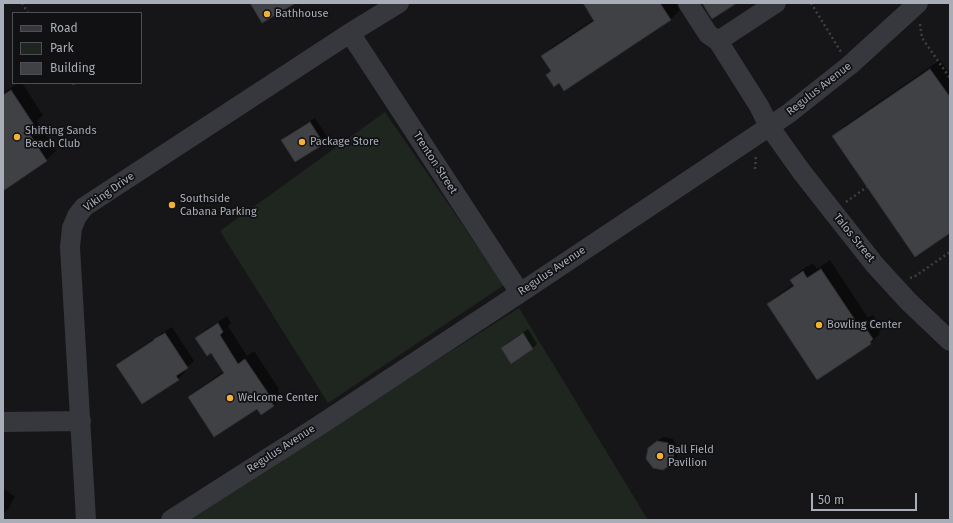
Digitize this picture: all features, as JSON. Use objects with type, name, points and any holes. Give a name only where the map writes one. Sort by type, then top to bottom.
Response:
[{"type":"street","name":"Viking Drive","points":[[86,520],[70,246],[72,228],[77,216],[84,207],[350,33],[399,3]]},
{"type":"street","name":"Talos Street","points":[[688,3],[708,34],[718,41],[770,126],[825,202],[875,265],[908,301],[950,341]]},
{"type":"street","points":[[718,41],[776,3]]},
{"type":"street","name":"Regulus Avenue","points":[[171,520],[320,425],[788,114],[919,11]]},
{"type":"street","name":"Trenton Street","points":[[350,33],[520,293]]},
{"type":"street","points":[[3,422],[81,422]]},
{"type":"path","points":[[22,3],[27,12]]},
{"type":"path","points":[[811,3],[842,52]]},
{"type":"path","points":[[919,11],[922,38],[950,78]]},
{"type":"path","points":[[842,206],[868,187]]},
{"type":"path","points":[[905,279],[914,277],[950,252]]},
{"type":"green space","points":[[385,112],[504,285],[328,403],[220,231]]},
{"type":"green space","points":[[519,308],[648,520],[185,520]]},
{"type":"building","name":"Bathhouse","points":[[250,3],[296,3],[262,23]]},
{"type":"building","points":[[583,3],[660,3],[671,20],[564,91],[559,83],[554,87],[546,75],[551,71],[541,56],[594,21]]},
{"type":"building","points":[[702,3],[737,3],[712,19]]},
{"type":"building","points":[[930,69],[950,97],[950,233],[915,257],[832,136]]},
{"type":"building","name":"Shifting Sands Beach Club","points":[[11,90],[34,125],[27,130],[47,161],[3,191],[3,95]]},
{"type":"building","name":"Package Store","points":[[310,122],[324,144],[295,162],[281,140]]},
{"type":"building","name":"Bowling Center","points":[[821,269],[859,326],[863,324],[873,339],[870,342],[871,344],[817,380],[767,304],[794,286],[790,280],[803,271],[807,278]]},
{"type":"building","name":"Welcome Center","points":[[218,323],[223,332],[220,335],[238,364],[245,359],[272,399],[270,400],[274,406],[261,415],[257,409],[214,437],[188,397],[224,373],[211,353],[207,356],[195,338]]},
{"type":"building","points":[[165,333],[188,368],[176,376],[179,380],[142,404],[116,365]]},
{"type":"building","points":[[523,333],[533,349],[511,364],[501,348]]},
{"type":"building","name":"Ball Field Pavilion","points":[[657,441],[668,443],[674,453],[673,463],[663,470],[653,468],[646,459],[648,448]]},
{"type":"place","name":"Bathhouse","points":[[267,14]]},
{"type":"place","name":"Shifting Sands Beach Club","points":[[17,137]]},
{"type":"place","name":"Package Store","points":[[302,142]]},
{"type":"place","name":"Southside Cabana Parking","points":[[172,205]]},
{"type":"place","name":"Bowling Center","points":[[819,325]]},
{"type":"place","name":"Welcome Center","points":[[230,398]]},
{"type":"place","name":"Ball Field Pavilion","points":[[660,456]]}]
